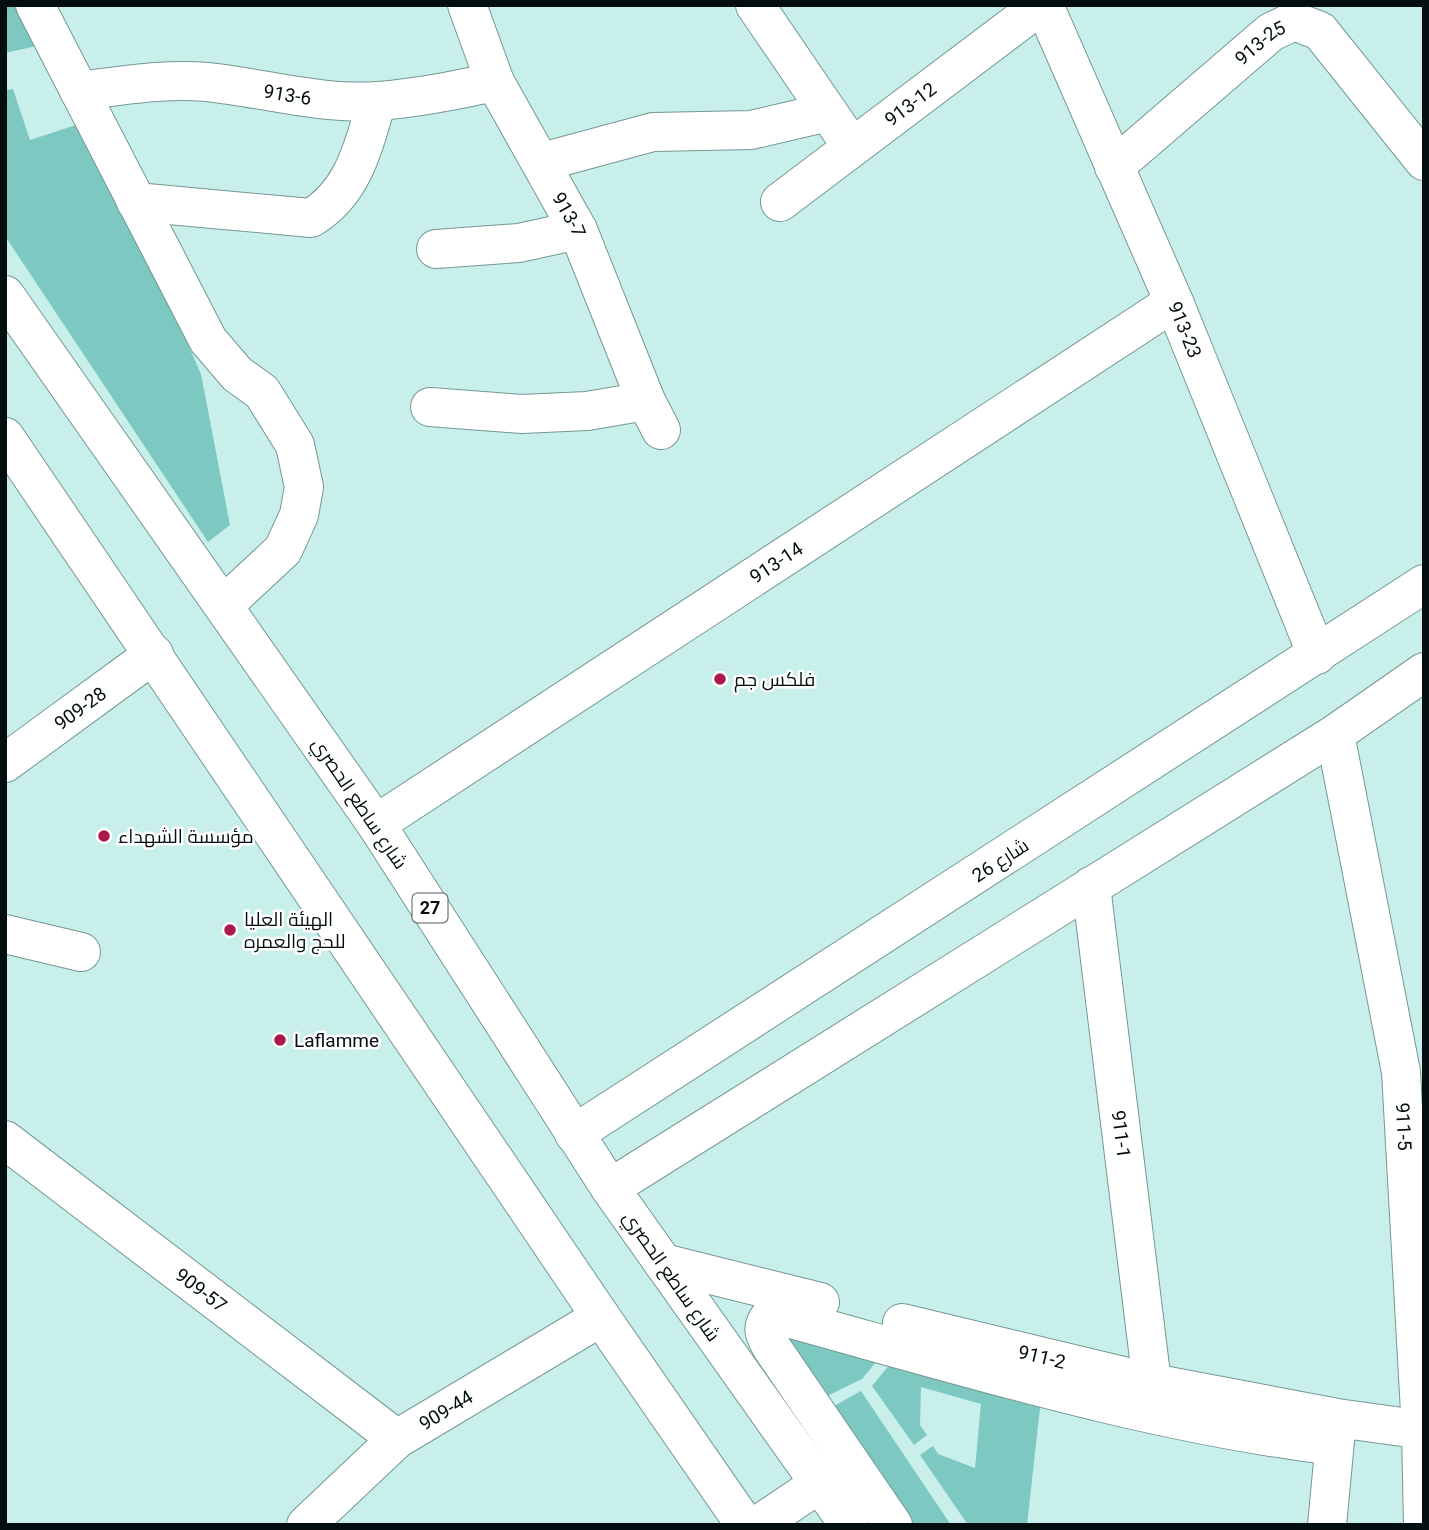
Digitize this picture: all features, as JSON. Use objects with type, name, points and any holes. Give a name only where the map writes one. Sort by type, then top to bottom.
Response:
[{"type":"street","points":[[35,5],[208,340],[237,374],[262,392],[296,445],[304,487],[299,515],[284,550],[224,605]]},
{"type":"street","name":"913-7","points":[[430,407],[522,414],[587,411],[653,416],[578,230],[495,82],[467,5]]},
{"type":"street","points":[[755,5],[852,147]]},
{"type":"street","name":"913-12","points":[[780,202],[1042,5]]},
{"type":"street","name":"913-23","points":[[1042,5],[1174,302],[1317,656]]},
{"type":"street","name":"913-25","points":[[1114,167],[1271,32],[1294,22],[1320,31],[1424,161]]},
{"type":"street","name":"913-6","points":[[79,91],[172,81],[207,82],[333,100],[377,101],[436,94],[495,82]]},
{"type":"street","points":[[136,202],[312,218],[332,205],[359,162],[377,101]]},
{"type":"street","points":[[542,162],[653,132],[751,130],[828,112]]},
{"type":"street","points":[[436,249],[519,243],[578,230]]},
{"type":"street","name":"شارع ساطع الحصري","points":[[5,295],[376,824],[610,1188],[849,1525]]},
{"type":"street","name":"913-14","points":[[376,824],[1174,302]]},
{"type":"street","points":[[5,437],[745,1525]]},
{"type":"street","name":"شارع 26","points":[[574,1134],[1317,656],[1424,584]]},
{"type":"street","name":"909-28","points":[[5,762],[155,654]]},
{"type":"street","points":[[610,1188],[1335,734],[1424,672]]},
{"type":"street","name":"911-5","points":[[1335,734],[1401,1072],[1423,1430],[1423,1525]]},
{"type":"street","name":"911-1","points":[[1091,886],[1152,1383]]},
{"type":"street","points":[[5,934],[81,952]]},
{"type":"street","name":"909-57","points":[[5,1140],[397,1439]]},
{"type":"street","name":"911-2","points":[[663,1263],[1152,1383],[1336,1432],[1423,1430]]},
{"type":"street","points":[[894,1525],[772,1348],[764,1333],[764,1324],[770,1316],[780,1316],[1166,1419],[1258,1437],[1336,1432],[1327,1525]]},
{"type":"street","name":"909-44","points":[[306,1525],[397,1439],[601,1317]]},
{"type":"street","points":[[758,1525],[819,1484]]},
{"type":"shaded area","points":[[5,5],[28,5],[41,45],[5,53]]},
{"type":"shaded area","points":[[13,89],[30,140],[82,123],[121,194],[201,374],[230,525],[208,542],[5,236],[5,90]]},
{"type":"shaded area","points":[[771,1326],[881,1356],[862,1379],[821,1399]]},
{"type":"shaded area","points":[[895,1358],[1041,1399],[1027,1525],[968,1525],[920,1455],[933,1446],[938,1454],[975,1468],[981,1404],[921,1387],[920,1425],[927,1435],[914,1445],[872,1386]]},
{"type":"shaded area","points":[[861,1391],[951,1525],[909,1525],[829,1409]]},
{"type":"place","name":"فلكس جم","points":[[720,679]]},
{"type":"place","name":"مؤسسة الشهداء","points":[[104,836]]},
{"type":"place","name":"الهيئة العليا للحج والعمره","points":[[230,930]]},
{"type":"place","name":"Laflamme","points":[[280,1040]]}]
